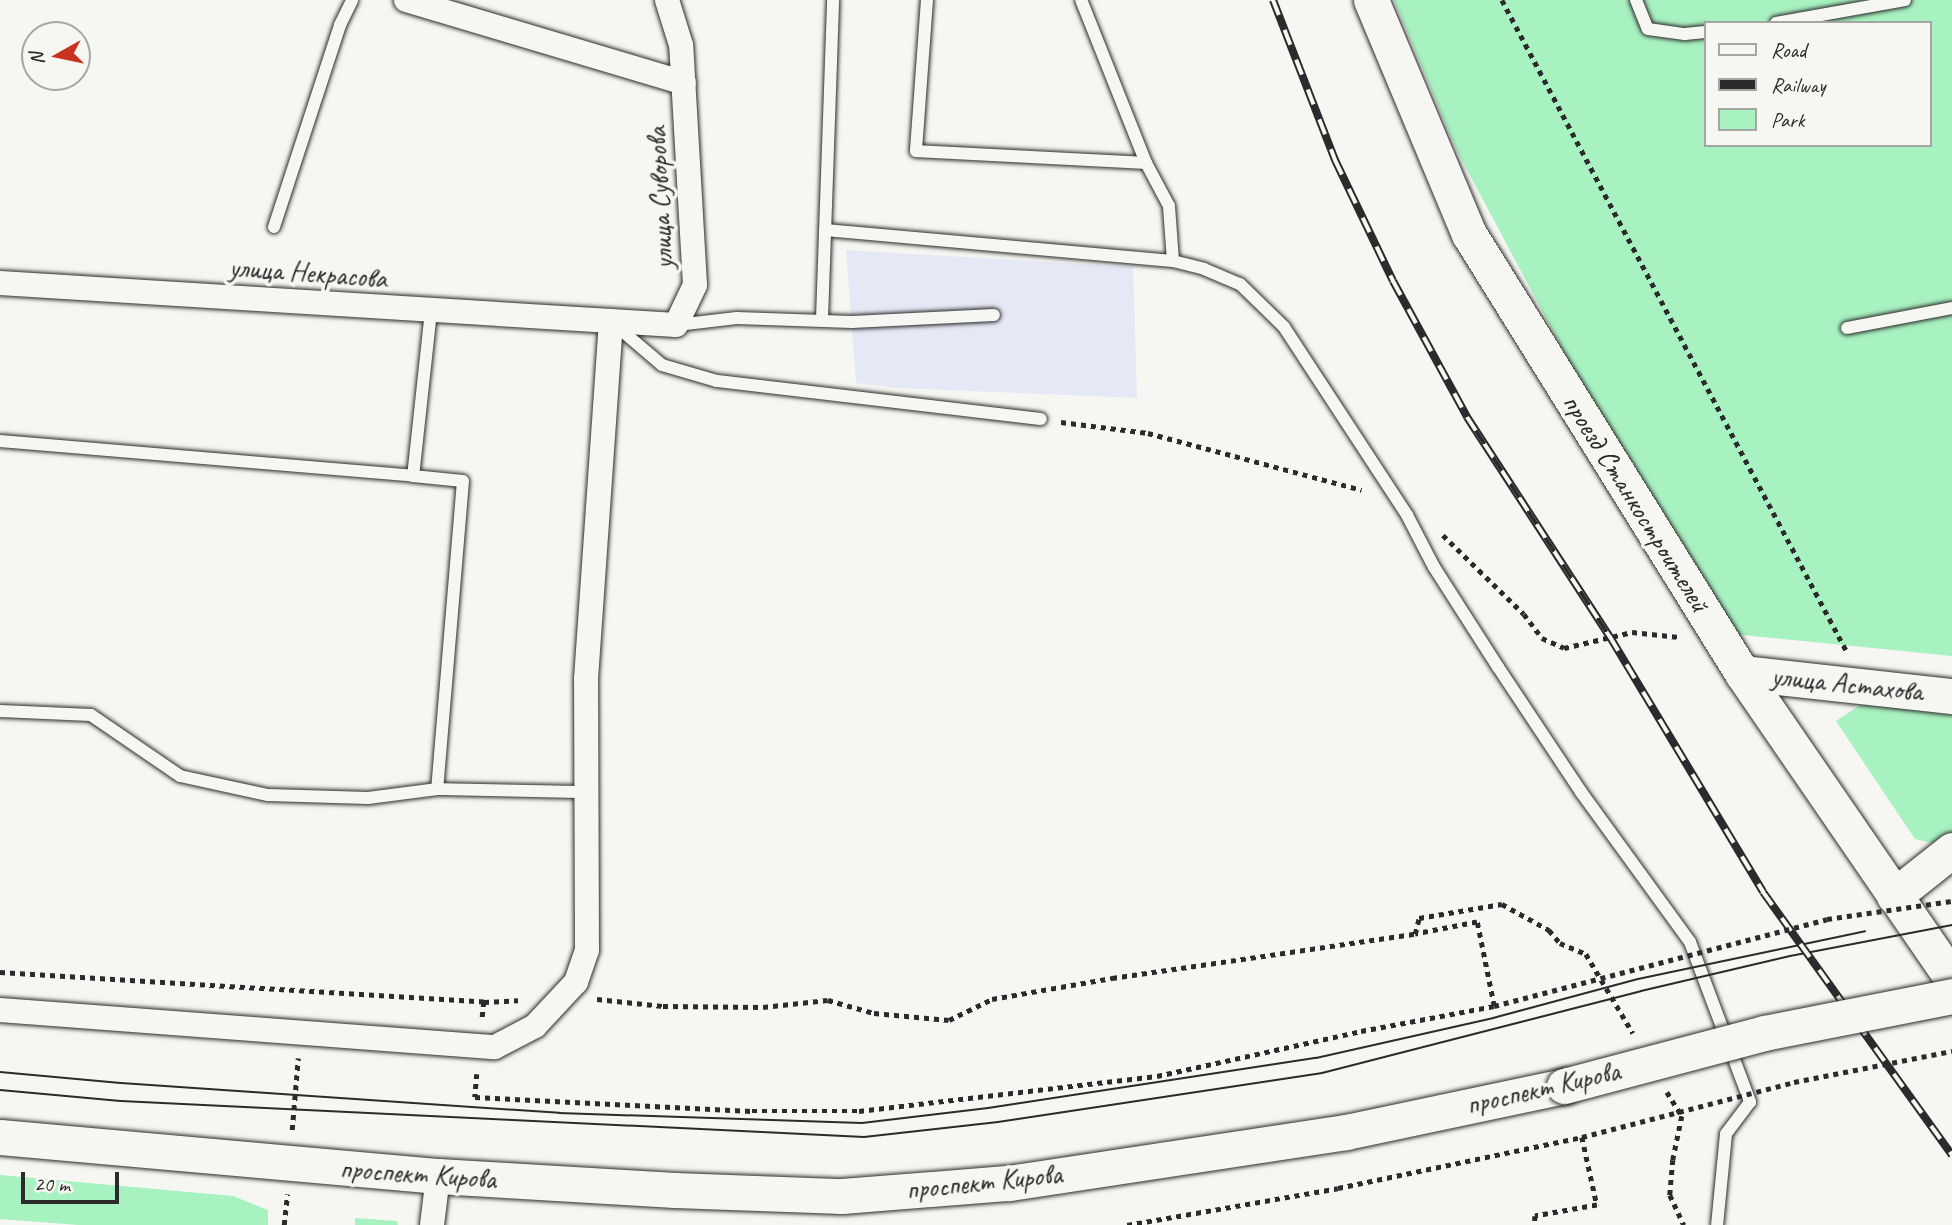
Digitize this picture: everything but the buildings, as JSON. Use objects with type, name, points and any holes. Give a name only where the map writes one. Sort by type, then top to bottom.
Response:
[{"type":"main road","name":"проезд Станкостроителей","points":[[1371,0],[1469,234],[1742,673],[1952,979]]},
{"type":"main road","name":"улица Астахова","points":[[1742,673],[1952,696]]},
{"type":"main road","points":[[1894,896],[1952,850]]},
{"type":"main road","name":"проспект Кирова","points":[[0,1137],[438,1176],[842,1196],[984,1185],[1346,1132],[1564,1086],[1764,1033],[1952,996]]},
{"type":"street","points":[[406,0],[684,83]]},
{"type":"street","name":"улица Суворова","points":[[667,0],[681,45],[695,285],[676,325]]},
{"type":"street","name":"улица Некрасова","points":[[0,283],[611,321]]},
{"type":"street","points":[[0,1010],[495,1047],[535,1026],[576,982],[587,950],[584,792],[586,679],[611,321],[676,325]]},
{"type":"street","points":[[432,1225],[438,1176]]},
{"type":"lane","points":[[274,227],[340,26],[352,0]]},
{"type":"lane","points":[[822,319],[833,0]]},
{"type":"lane","points":[[927,0],[916,151],[1146,163]]},
{"type":"lane","points":[[1081,0],[1146,163],[1169,206],[1173,261]]},
{"type":"lane","points":[[1636,0],[1648,29],[1685,34],[1703,32]]},
{"type":"lane","points":[[1787,21],[1905,0]]},
{"type":"lane","points":[[825,230],[1173,261],[1204,269],[1240,285],[1284,327],[1400,504],[1434,567],[1498,667],[1581,792],[1690,942],[1750,1102],[1726,1134],[1717,1225]]},
{"type":"lane","points":[[1847,328],[1952,309]]},
{"type":"lane","points":[[413,476],[431,311]]},
{"type":"lane","points":[[676,325],[737,318],[852,322],[994,315]]},
{"type":"lane","points":[[611,321],[662,365],[717,381],[1041,419]]},
{"type":"lane","points":[[0,441],[463,481],[437,789]]},
{"type":"lane","points":[[0,711],[91,715],[180,776],[268,795],[368,798],[437,789],[584,792]]},
{"type":"path","points":[[1502,0],[1850,656],[1861,684]]},
{"type":"path","points":[[0,972],[484,1002],[475,1097],[752,1111],[859,1111],[1157,1076],[1361,1031],[1494,1006],[1828,919],[1952,901]]},
{"type":"path","points":[[1415,934],[1419,918],[1502,904]]},
{"type":"path","points":[[560,999],[620,1000],[663,1006],[763,1007],[828,1000],[874,1013],[949,1020],[992,999],[1415,934],[1477,922],[1494,1006]]},
{"type":"path","points":[[284,1225],[304,989]]},
{"type":"path","points":[[1127,1225],[1338,1188],[1582,1137],[1794,1082],[1952,1051]]},
{"type":"path","points":[[1535,1225],[1535,1216],[1597,1205],[1582,1137]]},
{"type":"shaded area","points":[[846,250],[1133,267],[1137,398],[897,388],[856,383]]},
{"type":"green space","points":[[1394,0],[1952,0],[1952,656],[1723,633],[1605,429],[1457,151]]},
{"type":"green space","points":[[1866,701],[1952,715],[1952,836],[1940,845],[1915,839],[1836,721]]},
{"type":"green space","points":[[0,1175],[233,1196],[268,1210],[268,1225],[79,1225],[0,1219]]},
{"type":"green space","points":[[355,1218],[397,1221],[398,1225],[355,1225]]},
{"type":"tram line","points":[[0,1090],[121,1101],[864,1137],[998,1122],[1322,1073],[1641,991],[1790,956],[1952,925]]},
{"type":"tram line","points":[[0,1072],[121,1083],[559,1113],[862,1123],[988,1108],[1316,1058],[1493,1018],[1638,979],[1865,931]]},
{"type":"railway","points":[[1273,0],[1335,160],[1393,281],[1467,417],[1610,637],[1763,892],[1952,1155]]}]
